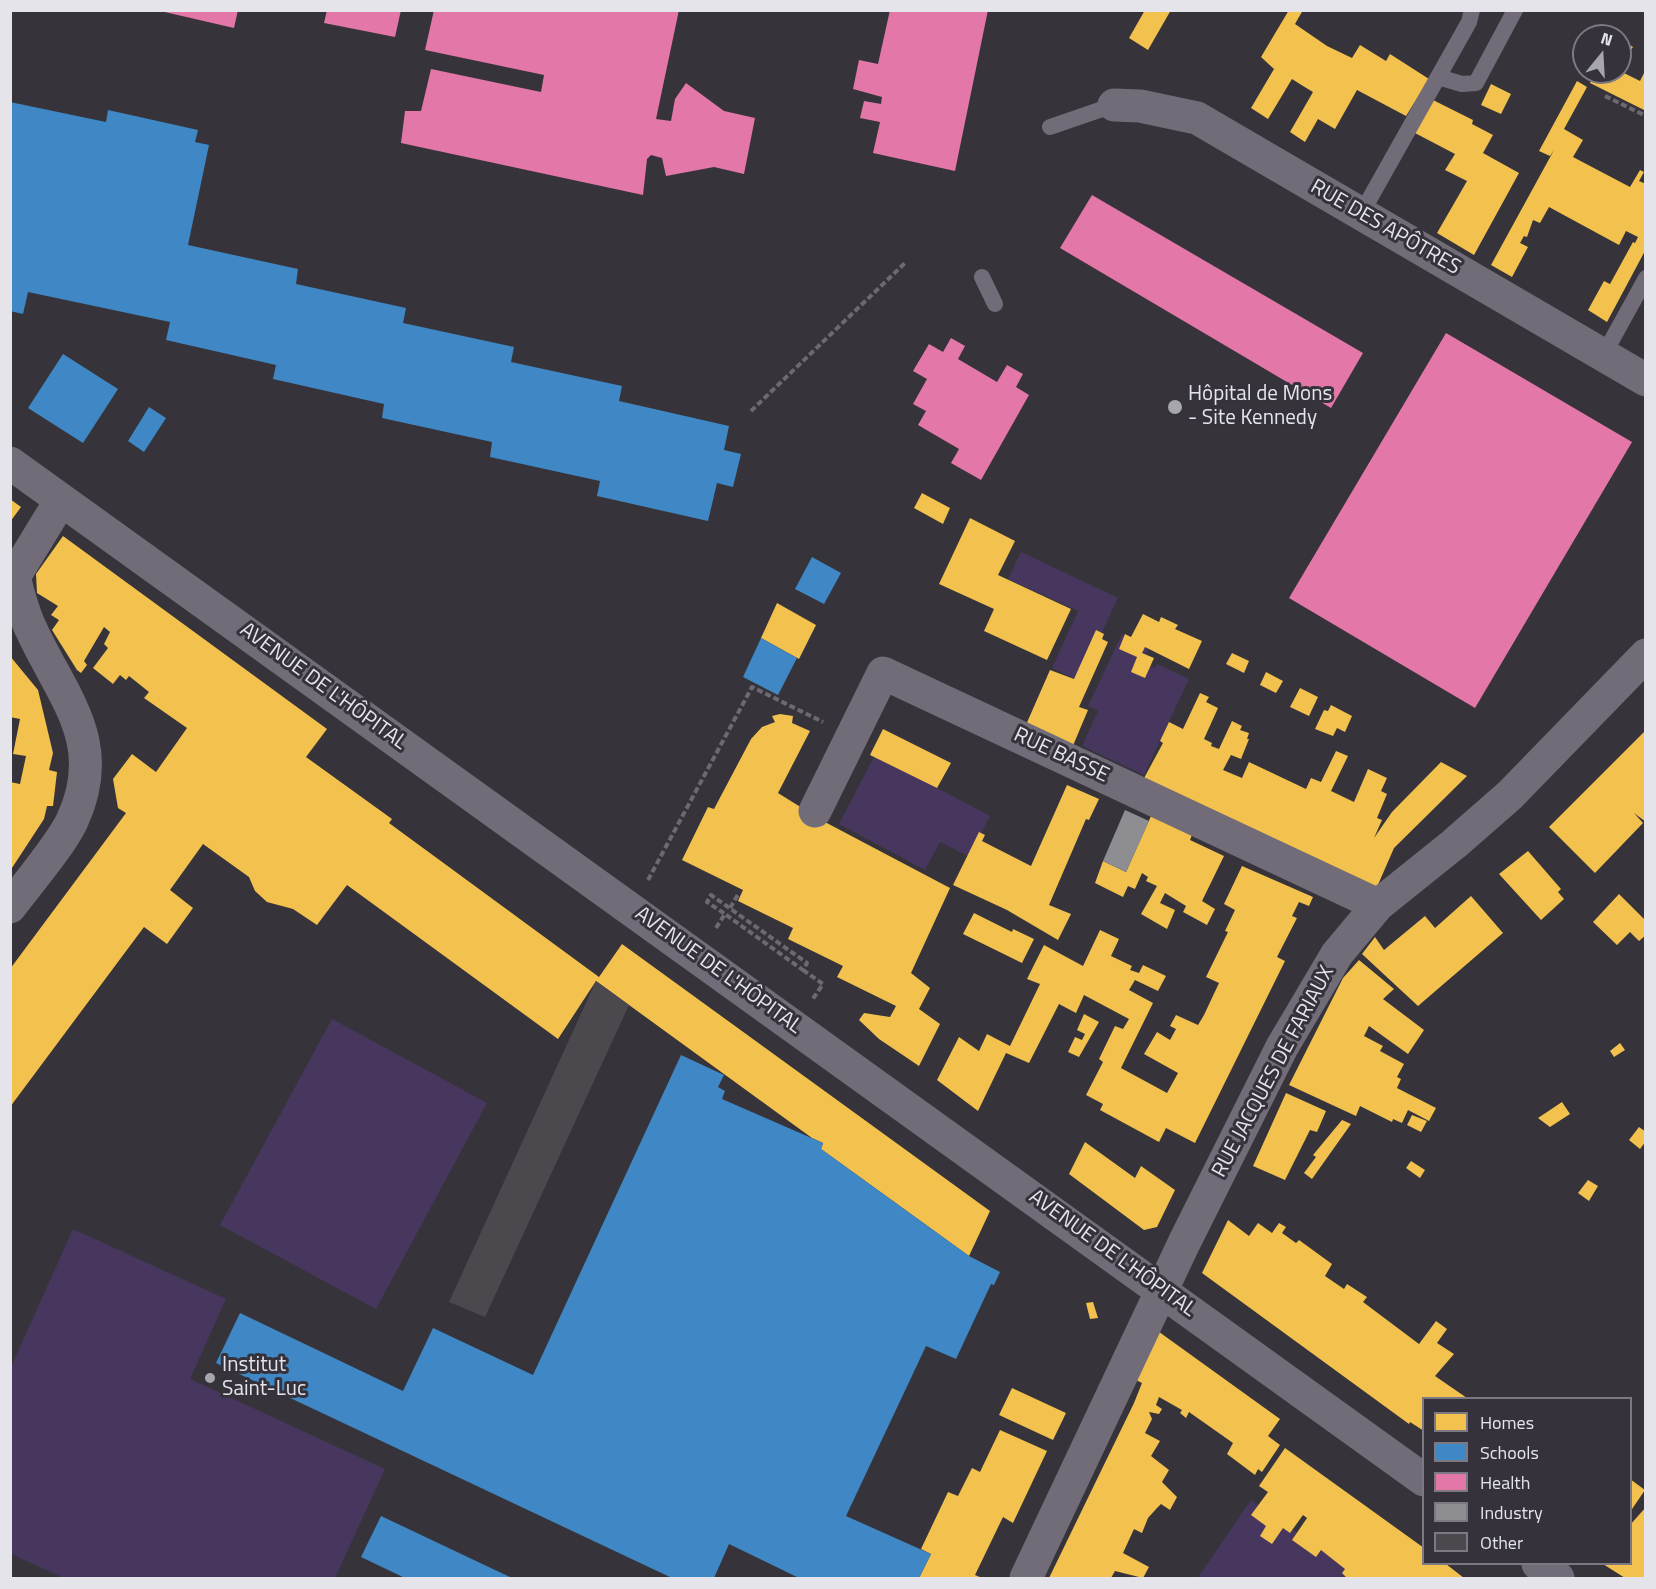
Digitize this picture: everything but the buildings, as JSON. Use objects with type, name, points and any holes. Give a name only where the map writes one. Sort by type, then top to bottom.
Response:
[{"type":"street","name":"RUE DES APÔTRES","points":[[1114,105],[1140,106],[1197,118],[1646,380]]},
{"type":"street","name":"AVENUE DE L'HÔPITAL","points":[[10,463],[1422,1479]]},
{"type":"street","points":[[10,907],[71,823],[86,783],[84,741],[70,703],[31,630],[15,577],[62,500]]},
{"type":"street","name":"RUE JACQUES DE FARIAUX","points":[[1026,1578],[1282,1047],[1337,954],[1378,905],[1510,795],[1646,655]]},
{"type":"street","name":"RUE BASSE","points":[[815,811],[883,673],[1378,905]]},
{"type":"street","points":[[1541,1565],[1558,1578]]},
{"type":"lane","points":[[1361,214],[1469,22],[1472,10]]},
{"type":"lane","points":[[1438,77],[1462,84],[1476,83],[1515,10]]},
{"type":"lane","points":[[1050,127],[1114,105]]},
{"type":"lane","points":[[982,277],[995,304]]},
{"type":"lane","points":[[1604,356],[1646,278]]},
{"type":"path","points":[[1605,96],[1646,116]]},
{"type":"path","points":[[751,411],[906,262]]},
{"type":"path","points":[[633,910],[752,687],[851,736]]},
{"type":"path","points":[[730,908],[739,893]]},
{"type":"path","points":[[803,970],[807,963],[711,896],[707,902],[725,914],[803,970],[823,984]]},
{"type":"path","points":[[697,956],[725,914]]},
{"type":"shaded area","points":[[1021,552],[1118,598],[1079,681],[1052,668],[1078,611],[1008,579]]},
{"type":"shaded area","points":[[1122,634],[1149,647],[1142,662],[1155,668],[1157,664],[1189,679],[1144,775],[1082,746],[1098,711],[1088,706]]},
{"type":"shaded area","points":[[875,755],[990,816],[970,857],[940,842],[925,870],[839,824]]},
{"type":"shaded area","points":[[332,1019],[487,1103],[376,1309],[220,1225]]},
{"type":"shaded area","points":[[73,1229],[226,1299],[190,1379],[385,1469],[335,1578],[64,1578],[11,1554],[11,1367]]},
{"type":"shaded area","points":[[1251,1500],[1361,1578],[1203,1578],[1199,1576]]},
{"type":"place","name":"Hôpital de Mons - Site Kennedy","points":[[1175,407]]},
{"type":"place","name":"Institut Saint-Luc","points":[[210,1378]]}]
